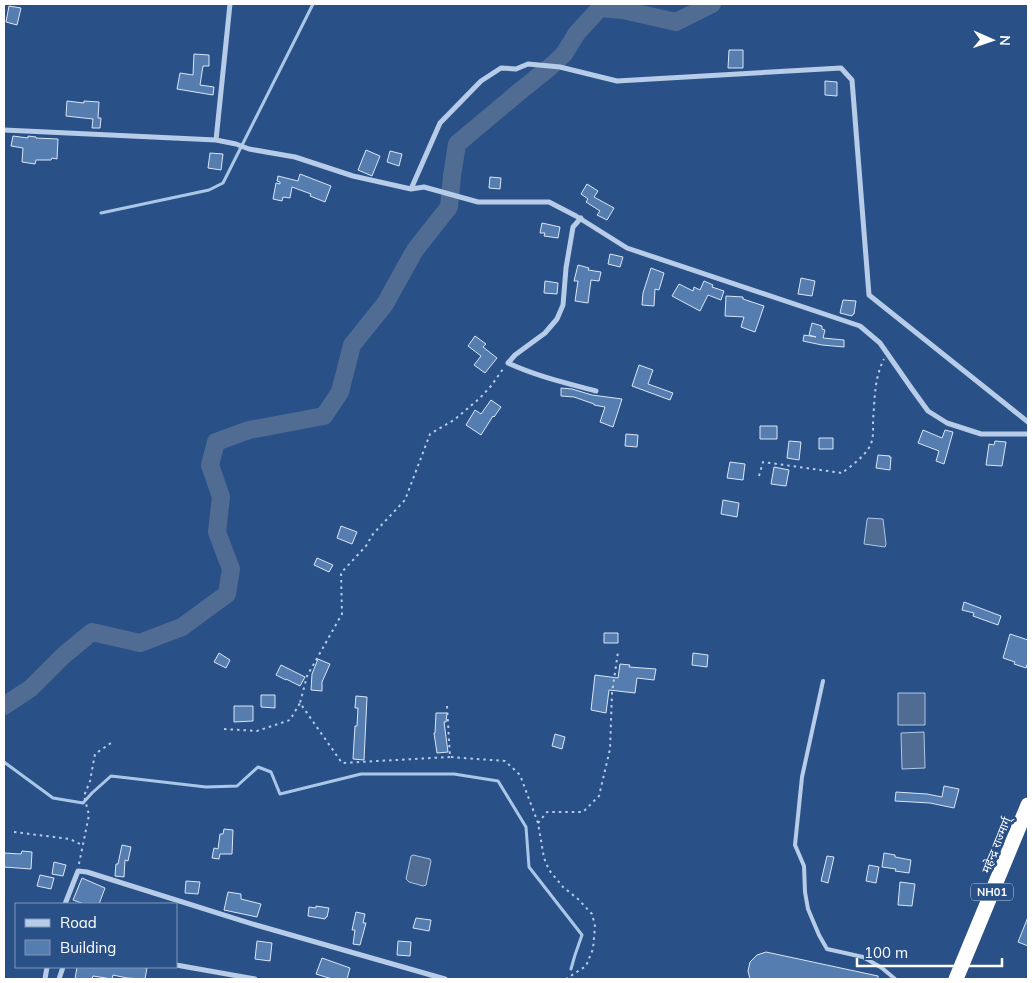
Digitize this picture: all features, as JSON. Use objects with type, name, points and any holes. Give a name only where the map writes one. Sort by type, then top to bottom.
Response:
[{"type":"highway","name":"महेन्द्र राज्मार्ग्","points":[[956,979],[1028,805]]},
{"type":"street","points":[[216,140],[230,4]]},
{"type":"street","points":[[411,189],[440,124],[481,81],[501,68],[516,69],[528,64],[560,68],[617,81],[841,68],[852,80],[869,295],[1028,422]]},
{"type":"street","points":[[4,130],[216,140],[249,149],[295,157],[353,176],[411,189],[424,187],[478,202],[549,202],[581,218],[627,248],[860,326],[880,342],[928,411],[948,424],[981,434],[1028,434]]},
{"type":"street","points":[[581,218],[573,227],[566,268],[563,305],[557,319],[545,332],[508,363],[549,379],[596,391]]},
{"type":"street","points":[[65,903],[78,871],[87,872],[256,925],[445,979]]},
{"type":"street","points":[[178,965],[255,979]]},
{"type":"lane","points":[[823,680],[802,777],[795,844],[804,866],[808,909],[827,950],[863,957],[882,968],[895,979]]},
{"type":"path","points":[[760,476],[763,462],[842,473],[851,467],[869,448],[872,439],[878,372],[886,352]]},
{"type":"path","points":[[224,729],[257,731],[290,720],[300,703],[307,676],[342,614],[341,573],[366,546],[373,534],[405,500],[430,434],[454,420],[480,398],[508,363]]},
{"type":"path","points":[[538,823],[547,812],[583,812],[599,796],[610,749],[612,694],[618,652]]},
{"type":"path","points":[[300,703],[342,763],[450,757],[505,761],[520,775],[538,823],[544,858],[549,870],[563,887],[592,914],[595,926],[593,949],[586,966],[566,979]]},
{"type":"path","points":[[447,706],[450,757]]},
{"type":"path","points":[[78,871],[89,816],[84,796],[90,781],[95,754],[111,743]]},
{"type":"path","points":[[14,832],[70,839],[82,846]]},
{"type":"water","points":[[868,518],[883,519],[885,547],[864,544]]},
{"type":"water","points":[[898,693],[925,693],[925,725],[898,725]]},
{"type":"water","points":[[924,732],[925,768],[902,769],[901,733]]},
{"type":"water","points":[[411,856],[430,859],[431,861],[426,885],[423,886],[409,882],[406,879]]},
{"type":"building","points":[[9,6],[21,8],[17,25],[6,22]]},
{"type":"building","points":[[729,50],[743,50],[743,68],[728,68]]},
{"type":"building","points":[[194,54],[209,55],[209,66],[203,66],[200,85],[214,87],[213,95],[177,89],[180,73],[193,75]]},
{"type":"building","points":[[825,81],[837,82],[837,96],[825,95]]},
{"type":"building","points":[[67,101],[99,102],[98,118],[101,118],[100,128],[92,128],[93,119],[66,116]]},
{"type":"building","points":[[13,136],[58,139],[57,159],[36,160],[35,164],[22,162],[23,148],[11,146]]},
{"type":"building","points":[[366,150],[380,156],[372,176],[358,170]]},
{"type":"building","points":[[390,151],[402,154],[399,166],[387,162]]},
{"type":"building","points":[[210,153],[223,154],[221,170],[208,168]]},
{"type":"building","points":[[300,174],[331,186],[325,202],[292,187],[290,198],[283,197],[282,201],[273,199],[276,183],[280,184],[277,181],[278,176],[298,181]]},
{"type":"building","points":[[490,177],[501,178],[500,189],[489,188]]},
{"type":"building","points":[[587,184],[598,191],[594,197],[614,208],[607,220],[597,215],[600,211],[586,202],[588,199],[581,194]]},
{"type":"building","points":[[542,223],[560,227],[558,238],[544,236],[545,233],[540,233]]},
{"type":"building","points":[[610,254],[623,257],[620,267],[608,264]]},
{"type":"building","points":[[578,265],[589,268],[588,270],[601,272],[599,281],[591,280],[588,303],[575,301],[578,281],[574,281]]},
{"type":"building","points":[[651,268],[664,273],[659,290],[655,289],[654,306],[642,305],[643,293]]},
{"type":"building","points":[[801,278],[815,281],[812,296],[798,294]]},
{"type":"building","points":[[545,281],[558,283],[557,294],[544,293]]},
{"type":"building","points":[[704,281],[713,285],[712,287],[724,291],[721,300],[708,295],[700,311],[672,296],[679,284],[693,291],[694,287],[700,290]]},
{"type":"building","points":[[726,296],[743,297],[743,299],[764,306],[755,332],[741,327],[744,317],[725,316]]},
{"type":"building","points":[[843,300],[856,301],[852,316],[840,313]]},
{"type":"building","points":[[812,323],[822,326],[822,329],[825,330],[823,338],[844,340],[844,347],[803,341],[804,335],[816,337],[809,335]]},
{"type":"building","points":[[475,336],[486,344],[483,347],[497,358],[485,373],[474,365],[481,356],[468,346]]},
{"type":"building","points":[[639,365],[653,370],[648,384],[673,393],[670,400],[632,386]]},
{"type":"building","points":[[561,388],[622,399],[613,427],[600,422],[605,407],[574,397],[561,396]]},
{"type":"building","points":[[491,400],[501,407],[481,435],[466,425],[475,410],[481,414]]},
{"type":"building","points":[[760,426],[777,426],[777,439],[760,439]]},
{"type":"building","points":[[923,430],[942,438],[945,430],[953,432],[944,464],[936,461],[939,451],[918,443]]},
{"type":"building","points":[[626,434],[638,435],[637,447],[625,446]]},
{"type":"building","points":[[819,438],[833,438],[833,449],[819,449]]},
{"type":"building","points":[[789,441],[801,442],[799,460],[787,458]]},
{"type":"building","points":[[995,441],[1006,442],[1002,466],[986,465],[989,444],[994,445]]},
{"type":"building","points":[[878,455],[891,457],[890,470],[876,468]]},
{"type":"building","points":[[730,462],[745,464],[743,480],[727,478]]},
{"type":"building","points":[[774,467],[789,470],[786,486],[771,484]]},
{"type":"building","points":[[723,500],[739,503],[737,517],[721,514]]},
{"type":"building","points":[[341,526],[357,532],[352,544],[337,538]]},
{"type":"building","points":[[317,558],[333,565],[329,572],[314,565]]},
{"type":"building","points":[[964,602],[1001,616],[998,625],[973,616],[974,613],[962,610]]},
{"type":"building","points":[[604,633],[618,633],[618,643],[604,643]]},
{"type":"building","points":[[1010,634],[1028,640],[1028,662],[1026,668],[1003,658]]},
{"type":"building","points":[[219,653],[230,660],[226,668],[214,662]]},
{"type":"building","points":[[693,653],[708,655],[707,667],[692,665]]},
{"type":"building","points":[[318,659],[330,664],[322,682],[322,691],[311,690],[312,674]]},
{"type":"building","points":[[620,664],[630,665],[629,667],[656,669],[654,680],[637,678],[635,693],[609,690],[606,713],[591,710],[595,675],[618,678]]},
{"type":"building","points":[[281,665],[305,677],[300,686],[276,675]]},
{"type":"building","points":[[261,695],[275,695],[275,708],[261,707]]},
{"type":"building","points":[[356,696],[367,697],[364,760],[353,759],[358,708],[355,708]]},
{"type":"building","points":[[234,706],[253,706],[253,721],[234,722]]},
{"type":"building","points":[[436,713],[447,713],[446,722],[444,722],[448,752],[437,753],[434,733]]},
{"type":"building","points":[[555,734],[565,737],[562,749],[552,746]]},
{"type":"building","points":[[944,786],[959,789],[954,808],[930,803],[895,801],[896,792],[942,797]]},
{"type":"building","points":[[224,829],[233,830],[232,854],[220,854],[219,859],[212,858],[214,848],[218,849],[220,834],[223,834]]},
{"type":"building","points":[[122,845],[131,847],[128,861],[125,860],[124,877],[115,876],[116,864],[118,864]]},
{"type":"building","points":[[22,851],[32,852],[31,869],[4,867],[4,853],[21,854]]},
{"type":"building","points":[[884,853],[911,860],[909,873],[882,867]]},
{"type":"building","points":[[827,856],[834,857],[828,883],[821,881]]},
{"type":"building","points":[[54,862],[66,865],[63,876],[52,874]]},
{"type":"building","points":[[869,865],[879,867],[876,883],[866,881]]},
{"type":"building","points":[[40,875],[54,878],[51,889],[37,886]]},
{"type":"building","points":[[82,878],[105,888],[99,903],[81,903],[73,900]]},
{"type":"building","points":[[186,881],[200,882],[198,894],[185,893]]},
{"type":"building","points":[[900,882],[915,884],[912,906],[898,905]]},
{"type":"building","points":[[228,892],[241,894],[241,899],[261,904],[257,917],[224,910]]},
{"type":"building","points":[[316,906],[329,908],[325,919],[308,916],[309,907],[316,908]]},
{"type":"building","points":[[356,912],[365,914],[363,923],[366,923],[360,945],[353,944],[355,930],[352,930]]},
{"type":"building","points":[[1028,917],[1028,946],[1018,942]]},
{"type":"building","points":[[416,918],[431,920],[429,931],[413,928]]},
{"type":"building","points":[[257,941],[272,943],[270,961],[255,959]]},
{"type":"building","points":[[398,941],[411,942],[410,956],[397,955]]},
{"type":"building","points":[[766,952],[878,976],[878,979],[750,979],[748,971],[750,962],[757,955]]},
{"type":"building","points":[[322,958],[350,968],[347,979],[332,979],[316,974]]},
{"type":"building","points":[[77,968],[147,968],[145,979],[113,975],[112,979],[93,976],[92,979],[75,979]]},
{"type":"waterway","points":[[101,213],[209,190],[223,183],[313,4]]},
{"type":"waterway","points":[[4,706],[31,688],[64,655],[92,632],[140,643],[182,627],[227,594],[231,569],[217,532],[221,497],[210,465],[216,442],[249,430],[324,416],[340,392],[352,345],[385,304],[415,250],[449,207],[457,144],[564,54],[577,33],[600,8],[623,10],[676,22],[712,4]]},
{"type":"waterway","points":[[4,762],[53,798],[83,803],[111,776],[206,787],[237,786],[258,767],[271,772],[280,794],[361,774],[454,774],[498,781],[526,827],[529,867],[582,935],[571,969]]}]
